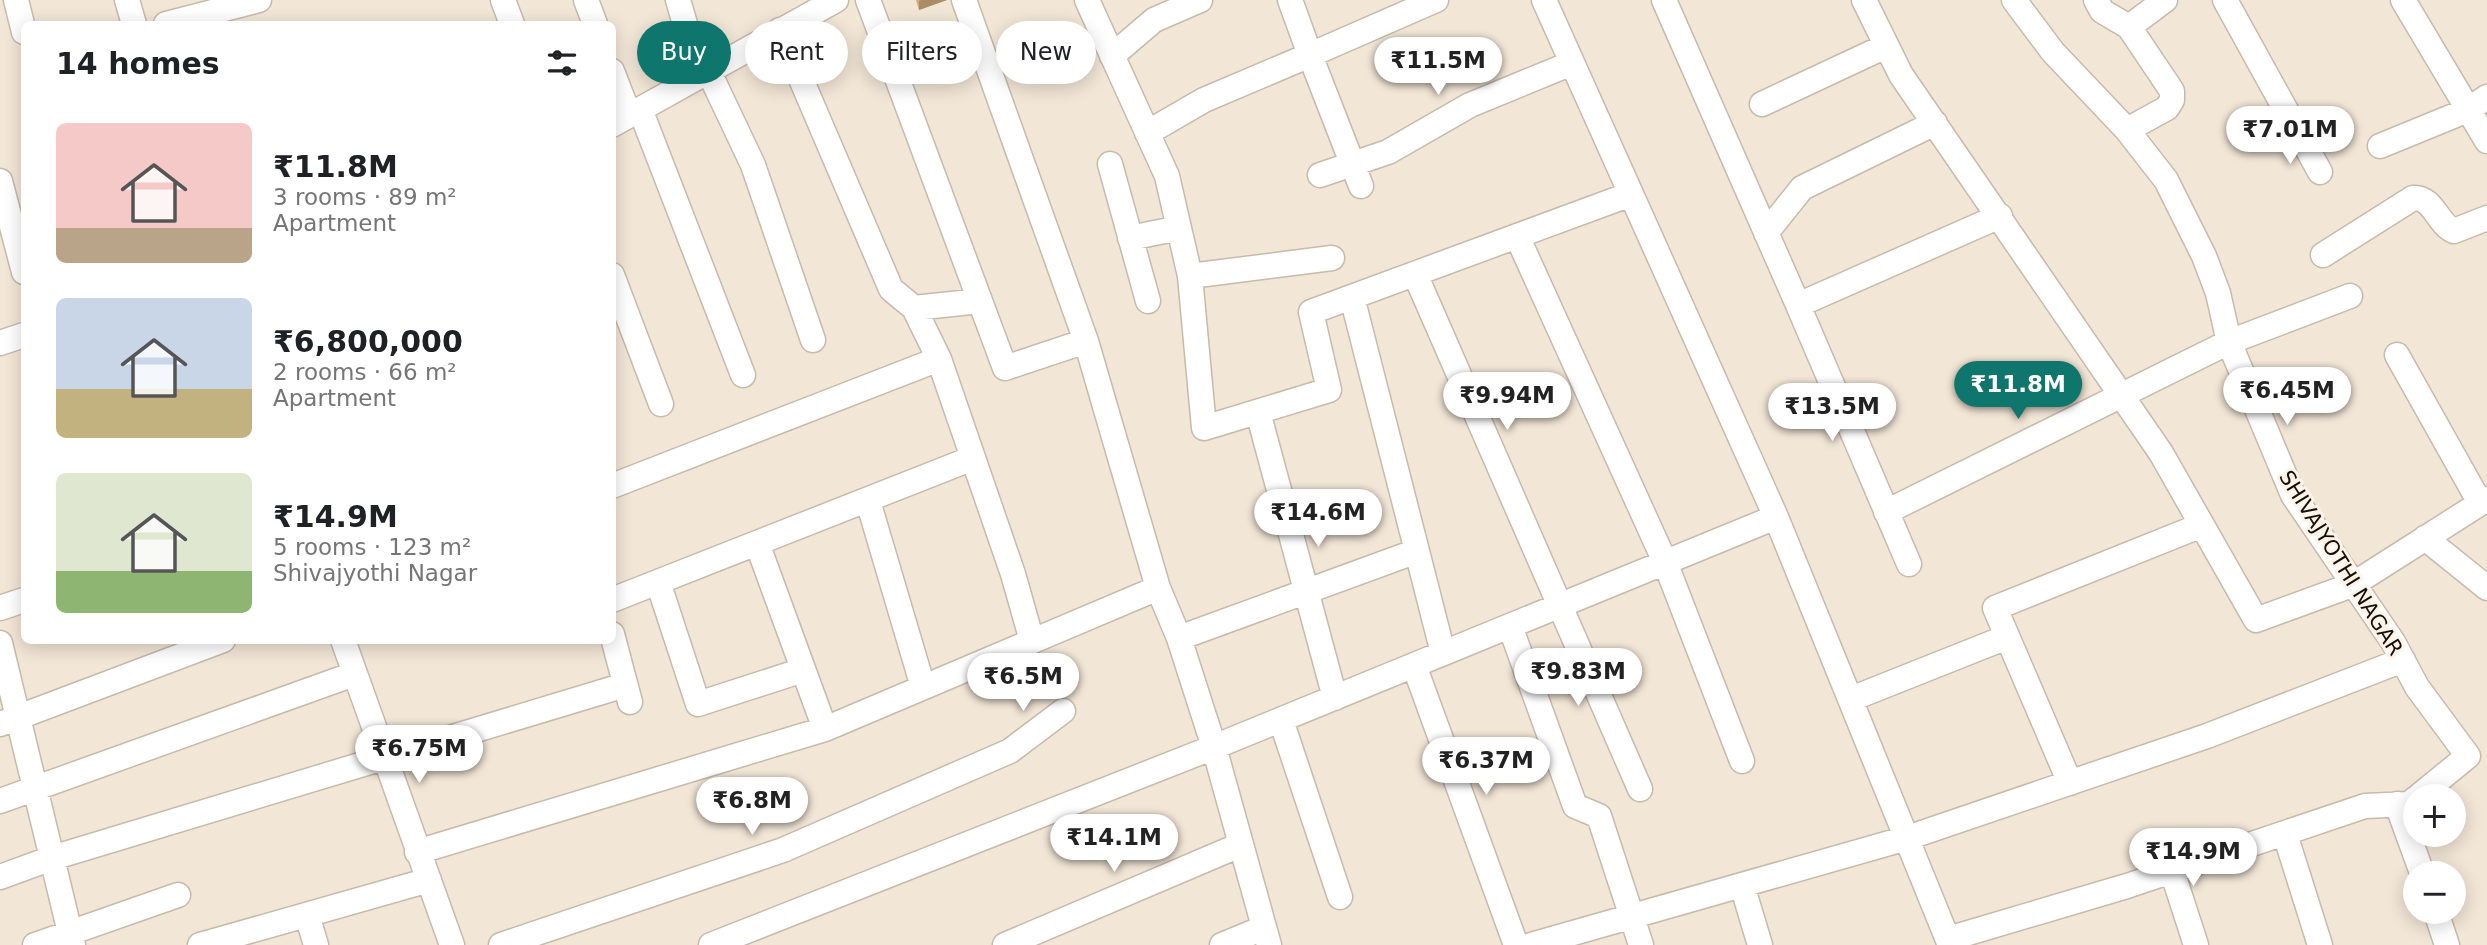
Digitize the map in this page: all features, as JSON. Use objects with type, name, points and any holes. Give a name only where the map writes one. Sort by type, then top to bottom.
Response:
[{"type":"street","points":[[16,0],[21,21]]},
{"type":"street","points":[[127,0],[133,21]]},
{"type":"street","points":[[178,21],[258,0]]},
{"type":"street","points":[[503,0],[511,21]]},
{"type":"street","points":[[586,0],[594,21]]},
{"type":"street","points":[[678,0],[685,21]]},
{"type":"street","points":[[731,55],[790,17],[836,0]]},
{"type":"street","points":[[868,0],[1006,368],[1086,341]]},
{"type":"street","points":[[964,0],[1086,341],[1158,588],[1179,638],[1214,747],[1266,936],[1222,945]]},
{"type":"street","points":[[1087,0],[1167,176],[1190,276],[1204,428],[1329,390],[1311,312],[1631,194]]},
{"type":"street","points":[[1112,56],[1154,20],[1200,0]]},
{"type":"street","points":[[1290,0],[1356,175]]},
{"type":"street","points":[[1147,133],[1204,100],[1436,0]]},
{"type":"street","points":[[1544,0],[1776,517],[1949,942],[2365,806],[2403,801]]},
{"type":"street","points":[[1664,0],[1909,564]]},
{"type":"street","points":[[1864,0],[1901,75],[2161,453],[2256,620],[2352,585],[2484,501],[2398,355]]},
{"type":"street","name":"SHIVAJYOTHI NAGAR","points":[[2014,0],[2053,52],[2127,131],[2166,180],[2179,203],[2204,256],[2217,293],[2229,342],[2276,461],[2293,495],[2403,660],[2417,687],[2477,762],[2438,784]]},
{"type":"street","points":[[2096,0],[2102,11],[2129,27],[2172,90],[2172,100],[2167,107],[2127,131]]},
{"type":"street","points":[[2129,27],[2165,0]]},
{"type":"street","points":[[2225,0],[2320,172]]},
{"type":"street","points":[[2403,0],[2477,104],[2487,141]]},
{"type":"street","points":[[790,17],[891,289],[914,308],[939,359],[1032,641]]},
{"type":"street","points":[[1762,104],[1886,46]]},
{"type":"street","points":[[1320,175],[1356,175],[1388,152],[1470,105],[1572,63]]},
{"type":"street","points":[[616,83],[627,116],[743,375]]},
{"type":"street","points":[[627,116],[684,84]]},
{"type":"street","points":[[710,84],[753,165],[813,340]]},
{"type":"street","points":[[2380,146],[2477,104]]},
{"type":"street","points":[[1766,233],[1802,188],[1935,123]]},
{"type":"street","points":[[1110,164],[1148,301]]},
{"type":"street","points":[[0,181],[21,261]]},
{"type":"street","points":[[2323,255],[2413,198],[2420,197],[2427,202],[2447,228],[2455,231],[2487,218]]},
{"type":"street","points":[[1798,305],[2000,216]]},
{"type":"street","points":[[1130,238],[1179,228]]},
{"type":"street","points":[[1517,236],[1665,562],[1742,761]]},
{"type":"street","points":[[1190,276],[1332,257]]},
{"type":"street","points":[[1415,274],[1558,608],[1640,789]]},
{"type":"street","points":[[616,286],[660,404]]},
{"type":"street","points":[[1886,512],[2123,397],[2229,342],[2350,296]]},
{"type":"street","points":[[1352,297],[1443,653]]},
{"type":"street","points":[[914,308],[981,302]]},
{"type":"street","points":[[0,343],[21,336]]},
{"type":"street","points":[[616,484],[939,359]]},
{"type":"street","points":[[1258,412],[1335,698]]},
{"type":"street","points":[[616,598],[973,458]]},
{"type":"street","points":[[868,501],[923,687]]},
{"type":"street","points":[[711,945],[1214,747],[1776,517]]},
{"type":"street","points":[[2070,783],[1995,608],[2202,524]]},
{"type":"street","points":[[2425,538],[2487,588]]},
{"type":"street","points":[[757,543],[825,729]]},
{"type":"street","points":[[1179,638],[1417,551]]},
{"type":"street","points":[[658,582],[698,704],[803,670]]},
{"type":"street","points":[[417,852],[825,729],[1158,588]]},
{"type":"street","points":[[0,608],[21,601]]},
{"type":"street","points":[[1510,626],[1575,806],[1598,816],[1640,945]]},
{"type":"street","points":[[1851,699],[2007,637]]},
{"type":"street","points":[[0,643],[9,721],[35,788],[72,939]]},
{"type":"street","points":[[9,721],[212,644]]},
{"type":"street","points":[[344,644],[452,945]]},
{"type":"street","points":[[0,877],[52,858],[387,759],[627,693],[615,644]]},
{"type":"street","points":[[1531,945],[1907,838],[2207,736],[2403,660]]},
{"type":"street","points":[[1414,665],[1516,945]]},
{"type":"street","points":[[0,802],[354,674]]},
{"type":"street","points":[[501,945],[783,850],[1010,751],[1063,711]]},
{"type":"street","points":[[1280,720],[1340,897]]},
{"type":"street","points":[[2285,834],[2320,945]]},
{"type":"street","points":[[1005,945],[1240,845]]},
{"type":"street","points":[[2172,871],[2196,945]]},
{"type":"street","points":[[204,944],[429,880]]},
{"type":"street","points":[[1742,885],[1760,945]]},
{"type":"street","points":[[35,945],[72,939],[178,895]]},
{"type":"street","points":[[307,915],[316,945]]},
{"type":"street","points":[[2440,924],[2448,945]]}]
